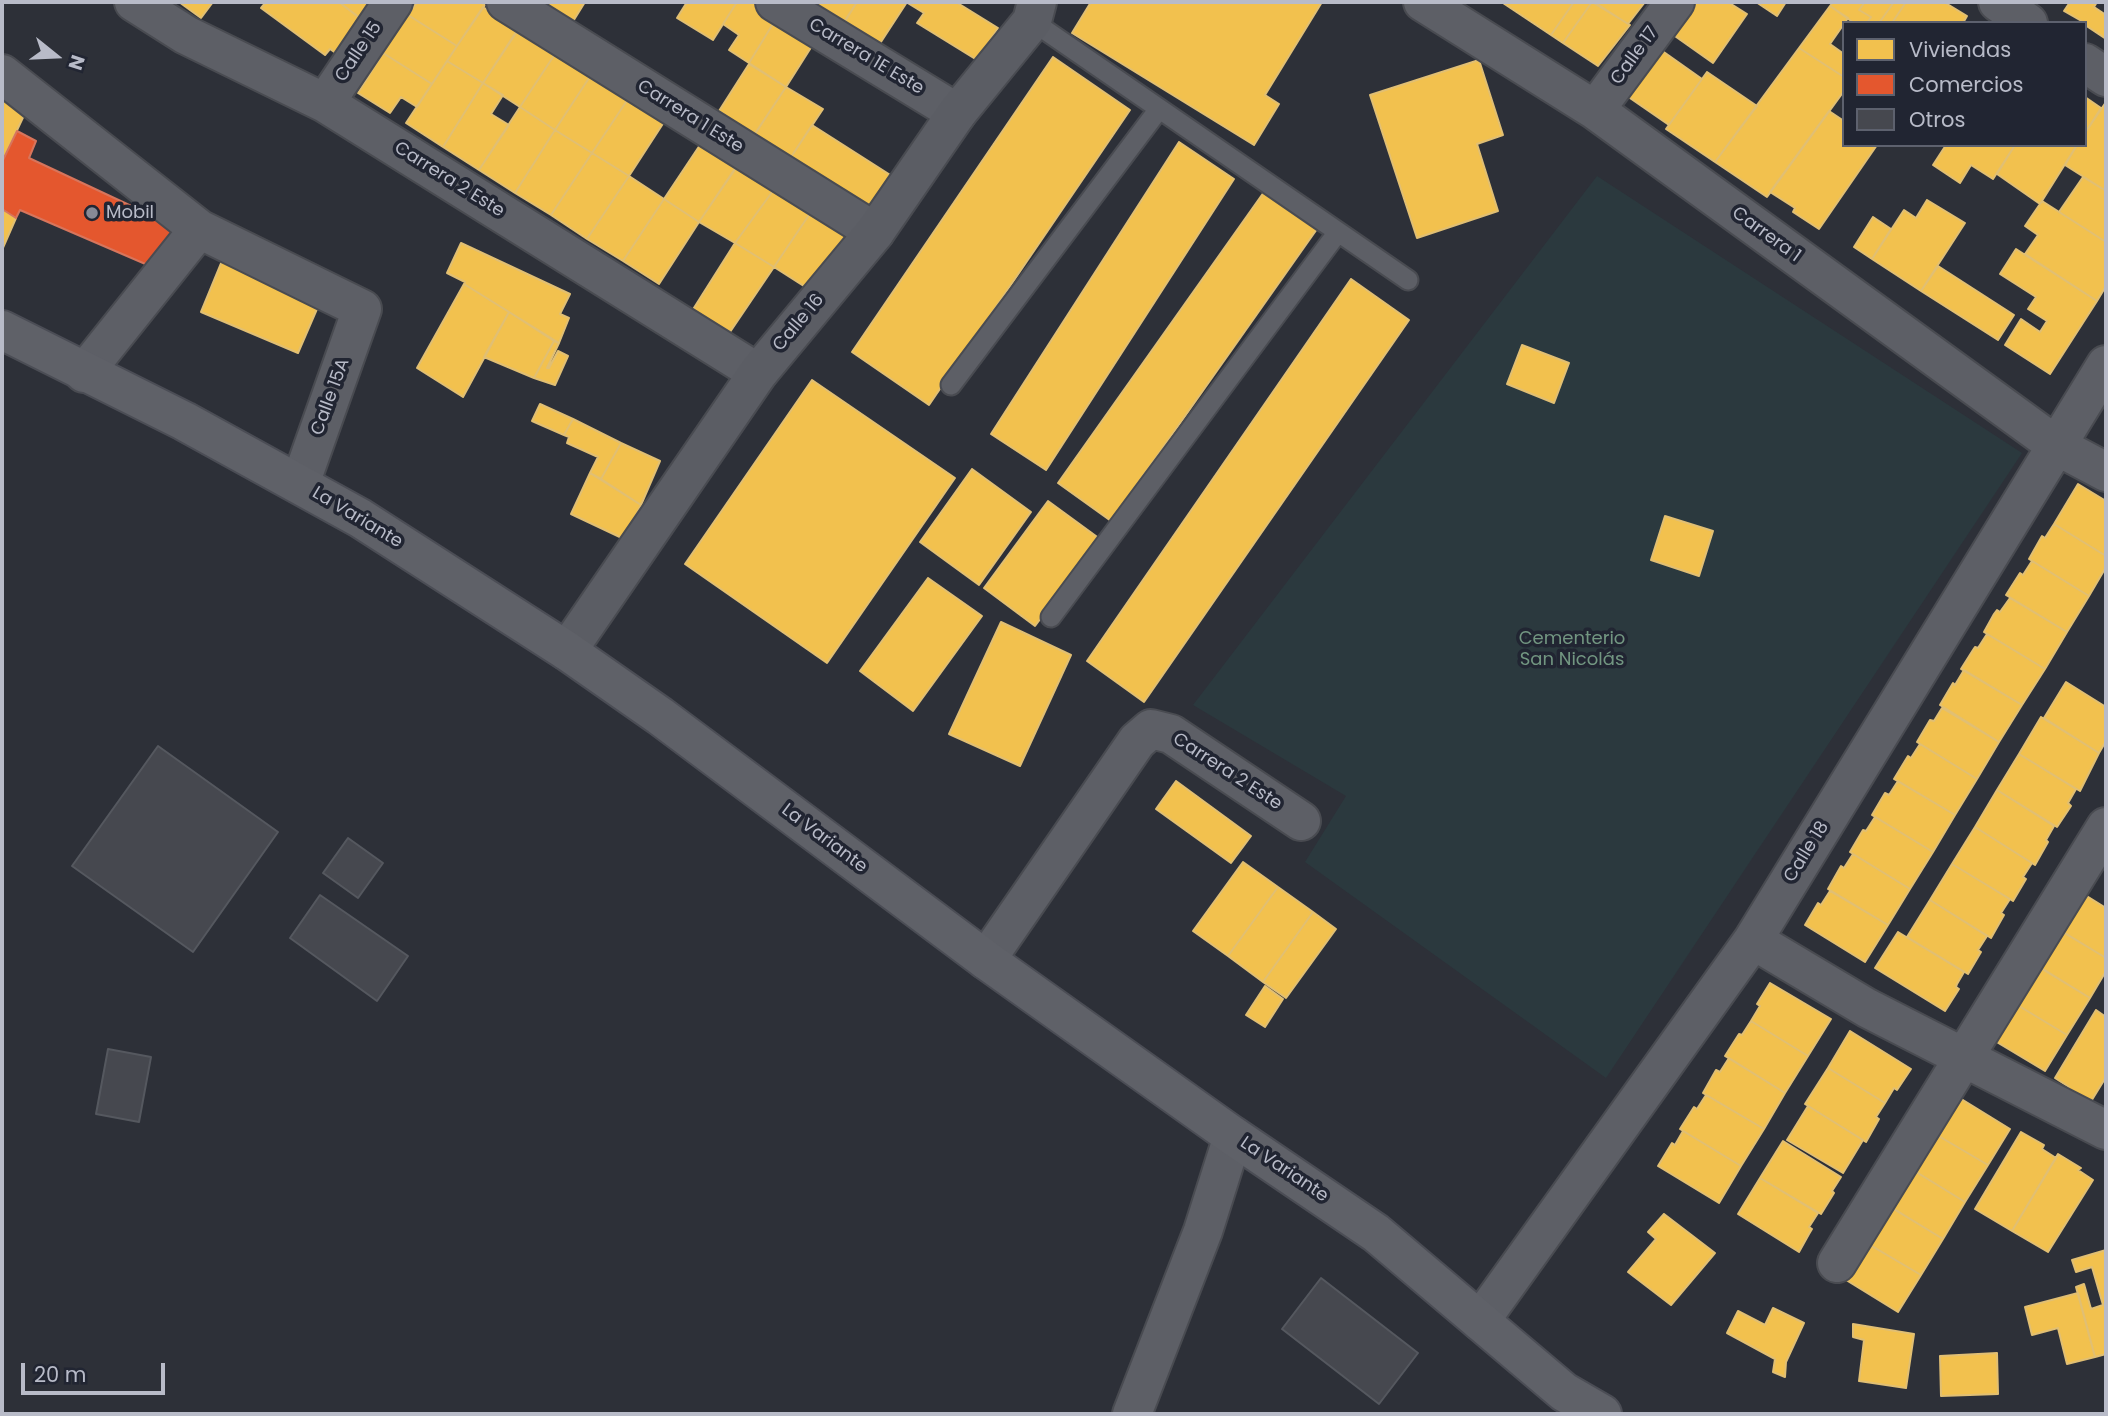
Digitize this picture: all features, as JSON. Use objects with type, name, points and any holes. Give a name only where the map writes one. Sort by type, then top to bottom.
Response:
[{"type":"main road","name":"La Variante","points":[[2,331],[184,421],[300,484],[360,518],[567,651],[660,716],[986,960],[1233,1136],[1376,1233],[1564,1392],[1602,1414]]},
{"type":"street","name":"Carrera 2 Este","points":[[134,2],[186,35],[325,103],[758,373]]},
{"type":"street","name":"Calle 15","points":[[325,103],[393,2]]},
{"type":"street","name":"Carrera 1 Este","points":[[506,2],[875,232]]},
{"type":"street","name":"Carrera 1E Este","points":[[775,2],[957,113]]},
{"type":"street","name":"Carrera 1","points":[[1423,2],[1595,110],[2057,446],[2106,472]]},
{"type":"street","name":"Calle 17","points":[[1595,110],[1675,2]]},
{"type":"street","points":[[1998,2],[2025,21]]},
{"type":"street","name":"Calle 16","points":[[567,651],[758,373],[875,232],[957,113],[1035,11]]},
{"type":"street","points":[[2087,64],[2106,78]]},
{"type":"street","points":[[2,74],[199,229],[84,373]]},
{"type":"street","name":"Calle 15A","points":[[199,229],[362,309],[300,484]]},
{"type":"street","name":"Calle 18","points":[[1480,1321],[1753,940],[2106,365]]},
{"type":"street","name":"Carrera 2 Este","points":[[986,960],[1137,741],[1150,729],[1171,734],[1301,821]]},
{"type":"street","points":[[1837,1263],[2106,827]]},
{"type":"street","points":[[1753,940],[1867,1008],[2106,1130]]},
{"type":"street","points":[[1132,1414],[1203,1231],[1233,1136]]},
{"type":"lane","points":[[1035,11],[1159,108],[1408,280]]},
{"type":"lane","points":[[951,385],[1159,108]]},
{"type":"lane","points":[[1051,617],[1338,232]]},
{"type":"green space","name":"Cementerio San Nicolás","points":[[1597,176],[2022,453],[1606,1078],[1305,862],[1346,796],[1193,705]]},
{"type":"building: Viviendas","points":[[179,2],[213,2],[201,18]]},
{"type":"building: Viviendas","points":[[266,2],[339,2],[364,21],[337,54],[330,49],[325,55],[261,8]]},
{"type":"building: Viviendas","points":[[339,2],[375,2],[362,20]]},
{"type":"building: Viviendas","points":[[417,2],[480,2],[485,5],[457,46],[408,15]]},
{"type":"building: Viviendas","points":[[538,2],[585,2],[572,23]]},
{"type":"building: Viviendas","points":[[687,2],[737,2],[713,40],[677,18]]},
{"type":"building: Viviendas","points":[[737,2],[759,2],[779,14],[749,63],[729,50],[739,35],[723,24]]},
{"type":"building: Viviendas","points":[[811,2],[857,2],[844,22]]},
{"type":"building: Viviendas","points":[[857,2],[907,2],[877,48],[842,26]]},
{"type":"building: Viviendas","points":[[906,2],[956,2],[998,28],[977,60],[917,23],[924,13]]},
{"type":"building: Viviendas","points":[[1091,2],[1322,2],[1265,95],[1279,104],[1254,145],[1072,33]]},
{"type":"building: Viviendas","points":[[1504,2],[1574,2],[1551,35]]},
{"type":"building: Viviendas","points":[[1574,2],[1592,2],[1563,43],[1551,35]]},
{"type":"building: Viviendas","points":[[1592,2],[1630,25],[1598,66],[1563,43]]},
{"type":"building: Viviendas","points":[[1594,2],[1645,2],[1628,24]]},
{"type":"building: Viviendas","points":[[1687,2],[1728,2],[1747,14],[1713,63],[1672,34]]},
{"type":"building: Viviendas","points":[[1756,2],[1786,2],[1777,16]]},
{"type":"building: Viviendas","points":[[1833,2],[1865,2],[1859,10],[1871,17],[1868,21],[1851,21],[1830,6]]},
{"type":"building: Viviendas","points":[[1865,2],[1894,2],[1880,21],[1868,21],[1871,17],[1859,10]]},
{"type":"building: Viviendas","points":[[1894,2],[1906,2],[1893,21],[1880,21]]},
{"type":"building: Viviendas","points":[[1906,2],[1944,2],[1967,16],[1964,21],[1893,21]]},
{"type":"building: Viviendas","points":[[2070,2],[2097,2],[2094,7],[2106,15],[2106,39],[2087,26],[2087,21],[2082,21],[2064,11]]},
{"type":"building: Viviendas","points":[[1830,6],[1848,18],[1842,21],[1842,27],[1830,44],[1842,53],[1842,76],[1799,48]]},
{"type":"building: Viviendas","points":[[483,7],[518,29],[483,83],[447,61]]},
{"type":"building: Viviendas","points":[[779,14],[817,38],[786,87],[749,63]]},
{"type":"building: Viviendas","points":[[408,15],[457,46],[432,84],[383,53]]},
{"type":"building: Viviendas","points":[[520,27],[557,51],[520,107],[483,83]]},
{"type":"building: Viviendas","points":[[1799,48],[1842,76],[1842,94],[1767,197],[1715,162]]},
{"type":"building: Viviendas","points":[[1661,50],[1702,79],[1669,125],[1627,96]]},
{"type":"building: Viviendas","points":[[557,51],[593,72],[555,130],[520,107]]},
{"type":"building: Viviendas","points":[[383,53],[432,84],[417,107],[401,97],[390,113],[358,93]]},
{"type":"building: Viviendas","points":[[1053,57],[1130,110],[929,405],[852,352]]},
{"type":"building: Viviendas","points":[[1479,60],[1503,135],[1477,144],[1498,211],[1417,238],[1370,95]]},
{"type":"building: Viviendas","points":[[447,61],[483,83],[443,147],[406,123]]},
{"type":"building: Viviendas","points":[[749,64],[786,87],[754,135],[719,111]]},
{"type":"building: Viviendas","points":[[593,72],[630,96],[592,153],[555,130]]},
{"type":"building: Viviendas","points":[[1707,72],[1757,106],[1715,162],[1666,129]]},
{"type":"building: Viviendas","points":[[483,83],[503,95],[491,114],[509,125],[479,170],[443,147]]},
{"type":"building: Viviendas","points":[[786,87],[823,109],[791,157],[753,137]]},
{"type":"building: Viviendas","points":[[2,91],[27,109],[2,162]]},
{"type":"building: Viviendas","points":[[630,96],[666,119],[629,176],[592,153]]},
{"type":"building: Viviendas","points":[[2087,98],[2101,108],[2087,130]]},
{"type":"building: Viviendas","points":[[2106,102],[2106,191],[2065,165],[2076,147],[2087,147],[2087,130]]},
{"type":"building: Viviendas","points":[[520,107],[555,130],[515,193],[479,170]]},
{"type":"building: Viviendas","points":[[1829,111],[1842,120],[1842,147],[1876,147],[1819,229],[1793,212],[1795,208],[1770,192]]},
{"type":"building: Viviendas","points":[[812,125],[895,178],[870,207],[791,157]]},
{"type":"building: Viviendas","points":[[555,130],[592,153],[551,215],[515,193]]},
{"type":"building: Viviendas","points":[[1179,142],[1234,179],[1046,470],[991,434]]},
{"type":"building: Viviendas","points":[[700,145],[736,167],[699,222],[664,199]]},
{"type":"building: Viviendas","points":[[1945,147],[2014,147],[1993,179],[1971,165],[1960,183],[1933,165]]},
{"type":"building: Viviendas","points":[[2014,147],[2076,147],[2040,204],[1997,174]]},
{"type":"building: Viviendas","points":[[592,153],[629,176],[587,239],[551,215]]},
{"type":"building: Viviendas","points":[[738,165],[775,188],[735,243],[699,222]]},
{"type":"building: Viviendas","points":[[629,176],[664,199],[623,261],[587,239]]},
{"type":"building: Viviendas","points":[[2083,177],[2106,191],[2106,242],[2059,212]]},
{"type":"building: Viviendas","points":[[775,188],[811,212],[774,267],[735,243]]},
{"type":"building: Viviendas","points":[[1264,192],[1317,229],[1111,521],[1058,483]]},
{"type":"building: Viviendas","points":[[664,199],[699,222],[659,284],[623,261]]},
{"type":"building: Viviendas","points":[[1927,200],[1965,223],[1921,291],[1872,259],[1904,210],[1916,218]]},
{"type":"building: Viviendas","points":[[2042,201],[2106,242],[2106,286],[2097,301],[2025,254],[2038,235],[2025,226]]},
{"type":"building: Viviendas","points":[[2,209],[16,218],[2,250]]},
{"type":"building: Viviendas","points":[[811,212],[846,236],[810,290],[774,267]]},
{"type":"building: Viviendas","points":[[1873,217],[1891,229],[1872,259],[1854,247]]},
{"type":"building: Viviendas","points":[[461,243],[570,294],[560,314],[569,318],[559,343],[447,273]]},
{"type":"building: Viviendas","points":[[735,243],[774,267],[730,332],[692,311]]},
{"type":"building: Viviendas","points":[[2016,249],[2097,301],[2050,374],[2005,345],[2021,319],[2040,332],[2047,321],[2028,309],[2036,297],[2000,274]]},
{"type":"building: Viviendas","points":[[222,261],[320,302],[298,353],[201,312]]},
{"type":"building: Viviendas","points":[[1938,266],[2014,315],[1998,340],[1921,291]]},
{"type":"building: Viviendas","points":[[1351,279],[1409,320],[1144,702],[1087,661]]},
{"type":"building: Viviendas","points":[[464,284],[509,312],[463,397],[417,368]]},
{"type":"building: Viviendas","points":[[509,312],[554,341],[534,378],[484,357]]},
{"type":"building: Viviendas","points":[[554,341],[559,343],[547,368],[558,351],[568,356],[555,385],[534,378]]},
{"type":"building: Viviendas","points":[[1522,345],[1569,363],[1554,403],[1507,384]]},
{"type":"building: Viviendas","points":[[812,380],[955,478],[827,663],[685,564]]},
{"type":"building: Viviendas","points":[[540,404],[573,419],[564,435],[532,421]]},
{"type":"building: Viviendas","points":[[573,419],[621,443],[601,479],[590,473],[598,457],[567,443],[569,437],[564,435]]},
{"type":"building: Viviendas","points":[[621,443],[660,461],[641,505],[601,479]]},
{"type":"building: Viviendas","points":[[972,469],[1031,512],[979,585],[920,542]]},
{"type":"building: Viviendas","points":[[590,473],[641,505],[624,539],[571,514]]},
{"type":"building: Viviendas","points":[[2078,484],[2106,501],[2106,556],[2054,524]]},
{"type":"building: Viviendas","points":[[1048,501],[1100,539],[1035,626],[984,588]]},
{"type":"building: Viviendas","points":[[1665,516],[1713,531],[1699,576],[1651,560]]},
{"type":"building: Viviendas","points":[[2054,524],[2106,556],[2106,567],[2089,596],[2029,559],[2042,536],[2045,538]]},
{"type":"building: Viviendas","points":[[2032,561],[2089,596],[2067,632],[2006,595],[2020,573],[2023,575]]},
{"type":"building: Viviendas","points":[[928,578],[982,616],[913,711],[860,671]]},
{"type":"building: Viviendas","points":[[2010,598],[2067,632],[2045,669],[1984,632],[1997,610],[2000,612]]},
{"type":"building: Viviendas","points":[[1001,622],[1071,655],[1020,766],[949,734]]},
{"type":"building: Viviendas","points":[[1987,634],[2045,669],[2022,705],[1961,669]]},
{"type":"building: Viviendas","points":[[1964,670],[2022,705],[1999,742],[1940,705]]},
{"type":"building: Viviendas","points":[[2066,682],[2106,707],[2106,741],[2099,753],[2044,718]]},
{"type":"building: Viviendas","points":[[1942,708],[1999,742],[1977,779],[1917,742],[1930,720],[1934,721]]},
{"type":"building: Viviendas","points":[[2041,717],[2099,753],[2080,791],[2019,754]]},
{"type":"building: Viviendas","points":[[1920,744],[1977,779],[1955,815],[1894,779],[1908,756],[1911,758]]},
{"type":"building: Viviendas","points":[[2019,754],[2076,789],[2068,803],[2071,806],[2057,827],[1997,790]]},
{"type":"building: Viviendas","points":[[1176,781],[1251,836],[1231,863],[1156,809]]},
{"type":"building: Viviendas","points":[[1898,781],[1955,815],[1933,852],[1872,815],[1885,793],[1889,795]]},
{"type":"building: Viviendas","points":[[1997,790],[2054,826],[2035,865],[1975,827]]},
{"type":"building: Viviendas","points":[[1875,817],[1933,852],[1910,889],[1850,852],[1863,830],[1866,831]]},
{"type":"building: Viviendas","points":[[1975,827],[2032,863],[2013,901],[1952,864]]},
{"type":"building: Viviendas","points":[[1853,854],[1910,889],[1888,925],[1828,889],[1841,866],[1844,868]]},
{"type":"building: Viviendas","points":[[1243,862],[1278,887],[1228,956],[1193,931]]},
{"type":"building: Viviendas","points":[[1952,864],[2010,899],[1991,938],[1930,900]]},
{"type":"building: Viviendas","points":[[1278,887],[1313,912],[1263,982],[1228,956]]},
{"type":"building: Viviendas","points":[[2077,890],[2106,908],[2106,958],[2051,925]]},
{"type":"building: Viviendas","points":[[1830,891],[1888,925],[1865,962],[1805,925],[1818,903],[1821,905]]},
{"type":"building: Viviendas","points":[[1930,900],[1987,936],[1968,974],[1907,937]]},
{"type":"building: Viviendas","points":[[1313,912],[1336,929],[1286,998],[1263,982]]},
{"type":"building: Viviendas","points":[[2055,927],[2106,958],[2106,971],[2090,998],[2030,961]]},
{"type":"building: Viviendas","points":[[1898,932],[1964,972],[1956,987],[1959,989],[1945,1011],[1875,968]]},
{"type":"building: Viviendas","points":[[2032,963],[2090,998],[2067,1035],[2014,1003]]},
{"type":"building: Viviendas","points":[[1770,983],[1831,1019],[1808,1056],[1751,1021],[1760,1006],[1757,1004]]},
{"type":"building: Viviendas","points":[[1265,986],[1283,999],[1265,1027],[1246,1015]]},
{"type":"building: Viviendas","points":[[2014,1003],[2067,1035],[2045,1071],[1985,1035]]},
{"type":"building: Viviendas","points":[[2096,1010],[2106,1017],[2106,1077],[2090,1103],[2068,1090],[2069,1087],[2055,1078]]},
{"type":"building: Viviendas","points":[[1751,1021],[1808,1056],[1785,1093],[1725,1056]]},
{"type":"building: Viviendas","points":[[1850,1031],[1911,1069],[1885,1103],[1828,1068]]},
{"type":"building: Viviendas","points":[[1729,1058],[1785,1093],[1764,1129],[1703,1093],[1716,1070],[1720,1072]]},
{"type":"building: Viviendas","points":[[1828,1068],[1885,1103],[1866,1142],[1805,1104]]},
{"type":"building: Viviendas","points":[[1950,1092],[2010,1129],[1988,1165],[1930,1131]]},
{"type":"building: Viviendas","points":[[1706,1095],[1764,1129],[1741,1166],[1680,1129],[1694,1107],[1697,1109]]},
{"type":"building: Viviendas","points":[[1808,1106],[1863,1140],[1843,1173],[1787,1140]]},
{"type":"building: Viviendas","points":[[1683,1131],[1741,1166],[1719,1203],[1658,1166]]},
{"type":"building: Viviendas","points":[[1930,1131],[1988,1165],[1965,1202],[1905,1165]]},
{"type":"building: Viviendas","points":[[2021,1132],[2044,1145],[2042,1149],[2056,1158],[2012,1231],[1975,1209]]},
{"type":"building: Viviendas","points":[[1783,1141],[1841,1177],[1821,1214],[1760,1178]]},
{"type":"building: Viviendas","points":[[2058,1154],[2081,1168],[2078,1170],[2093,1180],[2048,1252],[2012,1231]]},
{"type":"building: Viviendas","points":[[1908,1167],[1965,1202],[1943,1239],[1882,1202]]},
{"type":"building: Viviendas","points":[[1760,1178],[1818,1213],[1799,1252],[1738,1214]]},
{"type":"building: Viviendas","points":[[1886,1204],[1943,1239],[1921,1275],[1860,1239]]},
{"type":"building: Viviendas","points":[[1664,1214],[1715,1253],[1671,1305],[1628,1272],[1656,1239],[1648,1232]]},
{"type":"building: Viviendas","points":[[1863,1241],[1921,1275],[1898,1312],[1838,1275]]},
{"type":"building: Viviendas","points":[[2106,1250],[2106,1354],[2095,1357],[2076,1287],[2084,1284],[2091,1309],[2103,1305],[2092,1267],[2076,1272],[2072,1260]]},
{"type":"building: Viviendas","points":[[2078,1293],[2095,1357],[2067,1364],[2058,1328],[2032,1335],[2025,1307]]},
{"type":"building: Viviendas","points":[[1773,1308],[1804,1323],[1786,1362],[1785,1377],[1773,1372],[1775,1359],[1727,1333],[1738,1311],[1765,1325]]},
{"type":"building: Viviendas","points":[[1853,1324],[1914,1334],[1906,1388],[1859,1381],[1864,1340],[1853,1337]]},
{"type":"building: Viviendas","points":[[1997,1353],[1998,1394],[1941,1396],[1940,1356]]},
{"type":"building: Comercios","points":[[17,131],[36,141],[29,158],[174,226],[157,269],[20,210],[16,218],[2,209],[2,162]]},
{"type":"building: Otros","points":[[158,746],[278,832],[193,952],[72,866]]},
{"type":"building: Otros","points":[[348,838],[383,863],[358,898],[323,873]]},
{"type":"building: Otros","points":[[320,895],[408,956],[377,1001],[290,938]]},
{"type":"building: Otros","points":[[108,1049],[151,1057],[139,1122],[96,1114]]},
{"type":"building: Otros","points":[[1321,1278],[1418,1353],[1379,1404],[1282,1329]]},
{"type":"place","name":"Mobil","points":[[92,213]]}]
